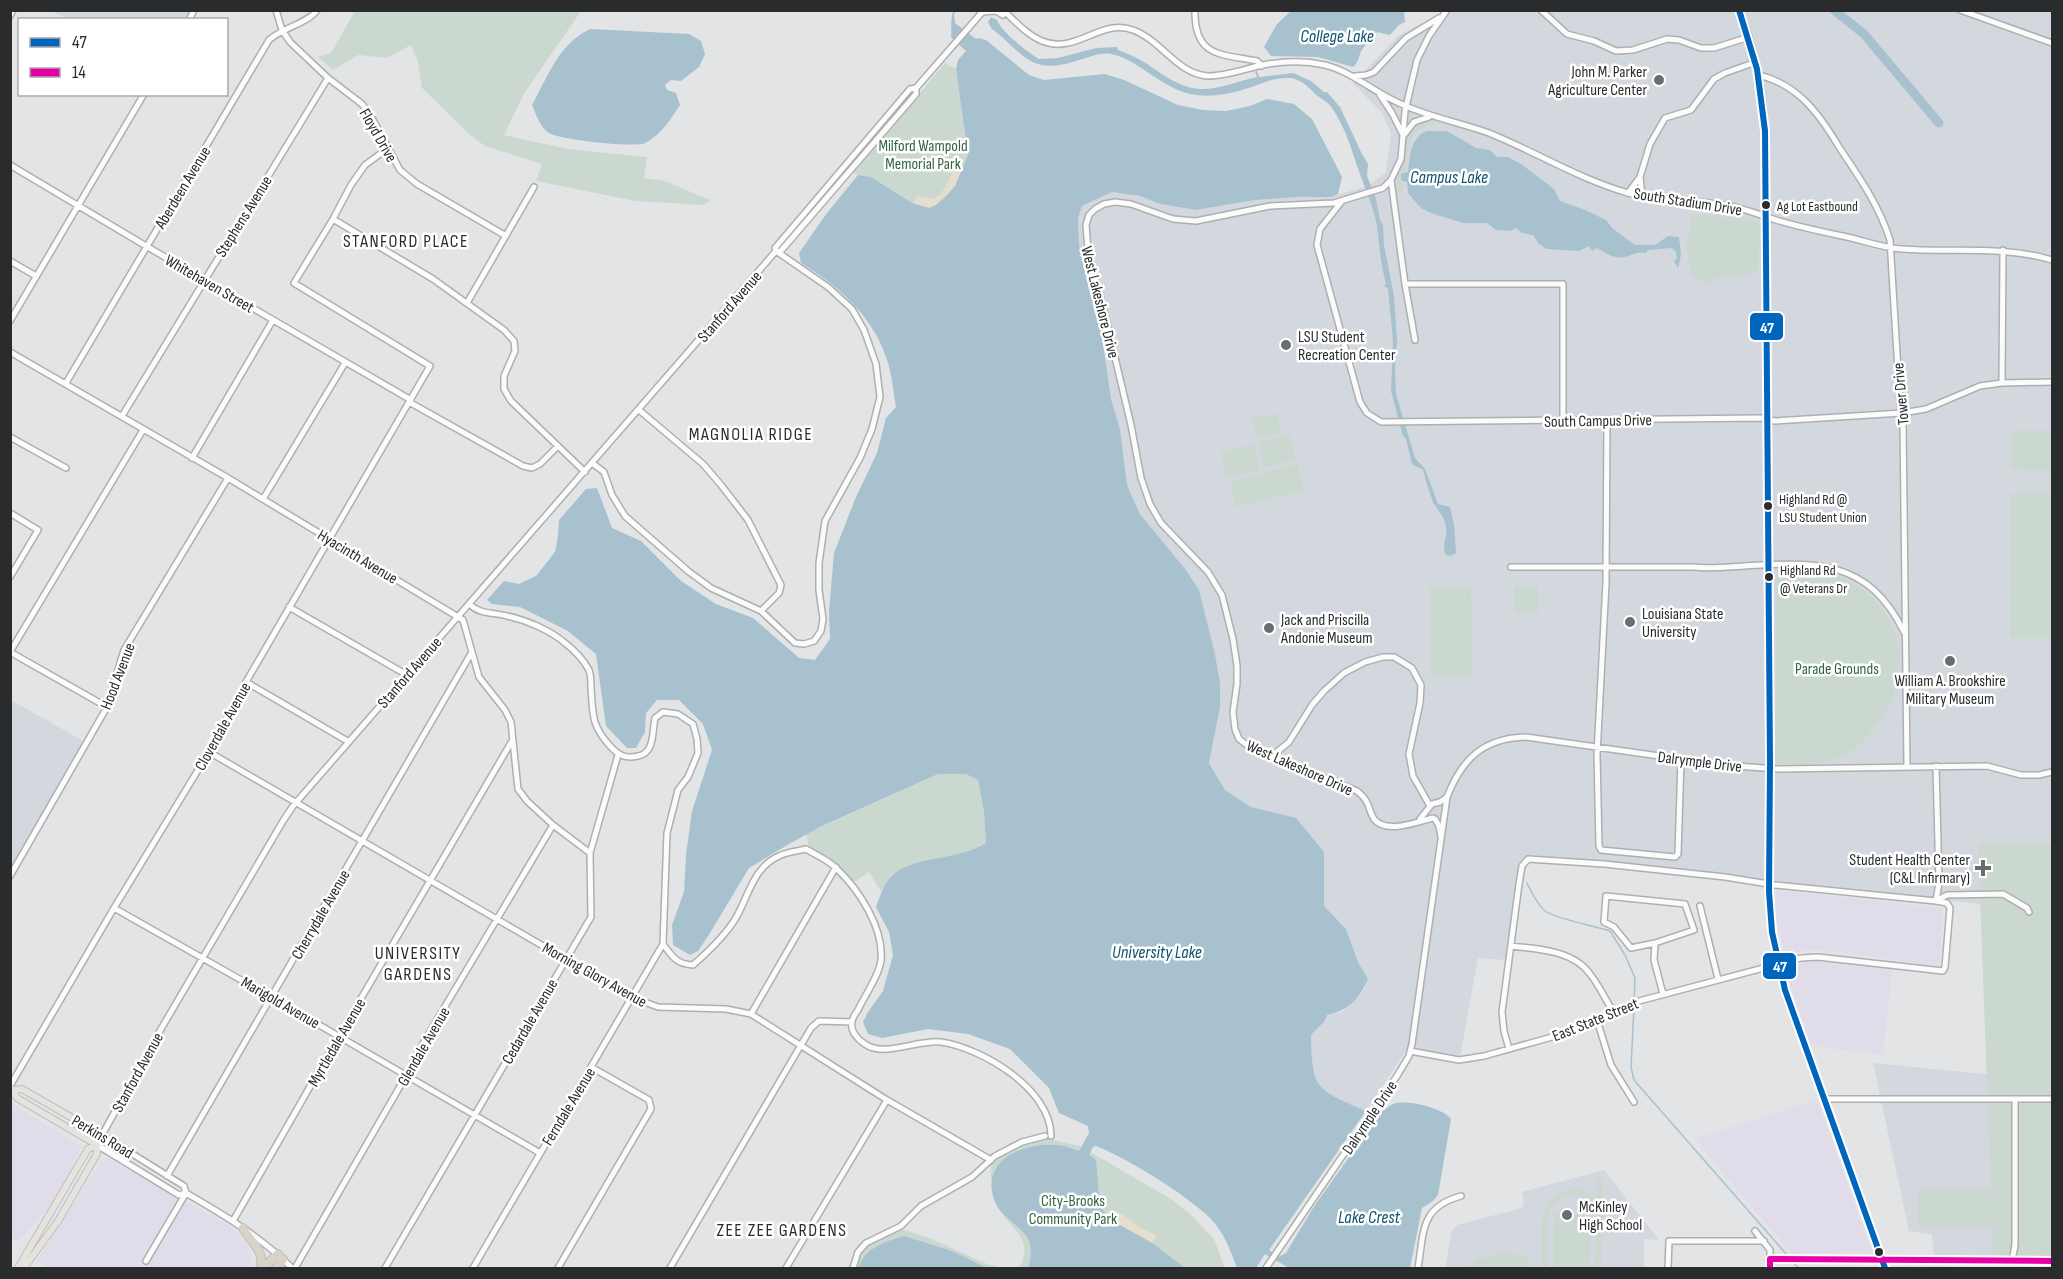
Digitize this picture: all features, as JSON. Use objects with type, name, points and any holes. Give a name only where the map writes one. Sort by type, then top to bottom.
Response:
[{"type":"highway","points":[[243,1228],[260,1250],[262,1269]]},
{"type":"highway","points":[[262,1269],[280,1257]]},
{"type":"highway","points":[[277,1269],[280,1257]]},
{"type":"main road","name":"Perkins Road","points":[[97,1145],[16,1098],[12,1088],[22,1089],[102,1135]]},
{"type":"main road","points":[[24,1269],[69,1204],[97,1154],[97,1145],[102,1135]]},
{"type":"main road","points":[[18,1269],[88,1149],[97,1145]]},
{"type":"main road","points":[[1770,1269],[1770,1259],[2052,1261]]},
{"type":"street","points":[[10,16],[14,10]]},
{"type":"street","name":"Floyd Drive","points":[[276,10],[282,30],[290,42],[328,78],[362,104],[400,170],[417,184],[506,236]]},
{"type":"street","name":"Aberdeen Avenue","points":[[66,383],[269,40],[282,30],[314,16],[317,10]]},
{"type":"street","points":[[1003,10],[1039,40],[1056,45],[1074,43],[1110,27],[1129,28],[1140,33],[1184,67],[1202,75],[1216,75],[1282,62],[1311,62],[1337,68],[1406,106]]},
{"type":"street","points":[[1195,10],[1197,31],[1201,40],[1209,48],[1218,55],[1257,61],[1262,66]]},
{"type":"street","points":[[1541,10],[1567,34],[1594,41],[1616,51],[1633,50],[1667,39],[1679,40],[1701,48],[1714,48],[1749,37]]},
{"type":"street","points":[[1739,10],[1756,62],[1764,113],[1769,884],[1772,933],[1778,964],[1885,1269]]},
{"type":"street","points":[[1960,10],[2052,43]]},
{"type":"street","points":[[983,11],[996,11],[1013,19]]},
{"type":"street","name":"Stanford Avenue","points":[[102,1135],[273,837],[296,803],[776,252],[776,248],[904,95],[910,89],[916,88],[983,11]]},
{"type":"street","points":[[1353,76],[1374,72],[1406,38],[1434,22],[1447,11]]},
{"type":"street","points":[[1415,340],[1405,284],[1392,180],[1401,159],[1406,106],[1413,70],[1419,53],[1432,30],[1447,11]]},
{"type":"street","points":[[1628,193],[1640,177],[1650,144],[1665,118],[1691,110],[1714,79],[1756,62]]},
{"type":"street","name":"Tower Drive","points":[[1759,75],[1796,93],[1815,112],[1865,186],[1883,221],[1890,247],[1905,474],[1907,766]]},
{"type":"street","name":"Stephens Avenue","points":[[122,416],[328,78]]},
{"type":"street","points":[[1377,91],[1392,112],[1403,136]]},
{"type":"street","points":[[10,321],[143,96]]},
{"type":"street","name":"South Stadium Drive","points":[[1406,106],[1433,117],[1487,132],[1590,180],[1628,193],[1731,206],[1890,247],[2003,250],[2052,258]]},
{"type":"street","points":[[1403,136],[1415,121],[1433,117]]},
{"type":"street","points":[[387,149],[366,165],[351,185],[333,219],[433,279],[504,330],[514,341],[515,351],[504,376],[504,389],[511,401],[585,471]]},
{"type":"street","name":"Whitehaven Street","points":[[10,165],[523,466],[532,468],[540,464],[558,446]]},
{"type":"street","points":[[1640,177],[1642,196]]},
{"type":"street","name":"West Lakeshore Drive","points":[[1392,180],[1379,189],[1325,205],[1270,206],[1196,221],[1173,219],[1125,202],[1115,202],[1095,209],[1089,216],[1085,227],[1088,250],[1150,504],[1161,523],[1208,572],[1225,604],[1236,656],[1237,684],[1233,712],[1235,729],[1244,744],[1357,791],[1368,802],[1379,823],[1400,826],[1434,818]]},
{"type":"street","points":[[467,303],[534,187]]},
{"type":"street","name":"South Campus Drive","points":[[1342,201],[1320,229],[1317,245],[1360,402],[1371,417],[1378,421],[1607,419],[1788,421],[1902,413],[1926,409],[1980,386],[2052,382]]},
{"type":"street","name":"Cloverdale Avenue","points":[[12,1088],[114,908],[209,752],[246,682],[430,366],[294,283],[333,219]]},
{"type":"street","points":[[2002,383],[2003,250]]},
{"type":"street","points":[[592,463],[604,472],[612,495],[625,516],[711,588],[761,611],[795,643],[804,644],[814,640],[821,631],[823,619],[819,590],[819,563],[825,521],[860,458],[872,429],[880,397],[876,364],[864,330],[852,309],[828,287],[776,252]]},
{"type":"street","points":[[10,261],[36,276]]},
{"type":"street","points":[[1405,284],[1563,284],[1563,421]]},
{"type":"street","points":[[192,458],[273,320]]},
{"type":"street","name":"Hyacinth Avenue","points":[[10,352],[330,538],[458,616]]},
{"type":"street","points":[[263,499],[345,363]]},
{"type":"street","points":[[639,410],[703,464],[748,520],[782,585],[779,592],[761,611]]},
{"type":"street","points":[[1607,419],[1606,567],[1598,750],[1599,846],[1601,850],[1675,857],[1678,854],[1681,760]]},
{"type":"street","points":[[107,707],[10,652],[143,430]]},
{"type":"street","points":[[10,437],[66,468]]},
{"type":"street","name":"Hood Avenue","points":[[10,876],[107,707],[124,650],[228,478]]},
{"type":"street","points":[[10,513],[38,530],[10,577]]},
{"type":"street","points":[[1511,567],[1694,567],[1708,569],[1825,566],[1856,578],[1875,591],[1887,604],[1906,636]]},
{"type":"street","points":[[469,604],[483,613],[507,616],[531,624],[563,641],[579,655],[590,672],[592,718],[599,734],[618,755],[630,758],[642,756],[648,752],[652,743],[655,718],[663,712],[678,714],[693,724],[698,753],[688,777],[678,790],[667,833],[663,944],[672,956],[682,964],[693,965],[736,917],[750,887],[764,865],[780,856],[807,849],[836,867],[862,897],[881,942],[881,963],[852,1022],[854,1033],[866,1045],[878,1049],[939,1042],[960,1047],[1001,1065],[1029,1087],[1049,1121],[1048,1136],[1022,1142],[991,1160],[972,1177],[921,1206],[901,1226],[866,1243],[858,1252],[853,1269]]},
{"type":"street","points":[[289,607],[407,675]]},
{"type":"street","points":[[458,616],[463,620],[479,677],[505,710],[511,722],[518,789],[527,801],[553,825],[590,853]]},
{"type":"street","name":"Cherrydale Avenue","points":[[167,1176],[472,652]]},
{"type":"street","points":[[1272,756],[1289,742],[1312,705],[1344,673],[1365,662],[1383,657],[1394,657],[1412,668],[1421,685],[1420,703],[1409,754],[1413,776],[1430,808],[1434,818],[1444,816],[1446,808],[1440,802],[1434,802],[1430,808],[1411,825]]},
{"type":"street","points":[[246,682],[349,742]]},
{"type":"street","name":"Dalrymple Drive","points":[[1446,808],[1447,797],[1456,775],[1477,752],[1500,741],[1526,737],[1598,750],[1770,768],[1987,766],[2025,775],[2052,772]]},
{"type":"street","name":"Myrtledale Avenue","points":[[233,1221],[513,740]]},
{"type":"street","name":"Morning Glory Avenue","points":[[209,752],[631,997],[657,1008],[726,1009],[751,1014],[887,1100],[991,1160]]},
{"type":"street","name":"Cedardale Avenue","points":[[385,1269],[591,917],[590,853],[618,755]]},
{"type":"street","points":[[1936,766],[1939,883],[1936,901]]},
{"type":"street","name":"Dalrymple Drive","points":[[1440,802],[1447,797]]},
{"type":"street","name":"Dalrymple Drive","points":[[1266,1269],[1397,1076],[1410,1052],[1444,816]]},
{"type":"street","name":"Dalrymple Drive","points":[[1434,818],[1439,826],[1442,839]]},
{"type":"street","name":"Glendale Avenue","points":[[294,1269],[422,1045],[553,825]]},
{"type":"street","points":[[1509,1049],[1502,1011],[1519,884],[1524,862],[1531,859],[1936,901],[1947,895],[2003,894],[2027,908],[2029,912]]},
{"type":"street","points":[[751,1014],[836,867]]},
{"type":"street","points":[[1606,896],[1685,904],[1694,930],[1655,943],[1631,948],[1614,927],[1604,921],[1606,896]]},
{"type":"street","name":"East State Street","points":[[1410,1052],[1463,1060],[1577,1030],[1612,1011],[1639,1000],[1812,957],[1941,971],[1946,968],[1950,910],[1947,903],[1936,901]]},
{"type":"street","points":[[1700,906],[1718,979]]},
{"type":"street","name":"Marigold Avenue","points":[[114,908],[203,957],[540,1153]]},
{"type":"street","points":[[1655,943],[1654,960],[1663,994]]},
{"type":"street","name":"Ferndale Avenue","points":[[473,1269],[663,944]]},
{"type":"street","points":[[1511,946],[1554,952],[1577,962],[1590,973],[1612,1011]]},
{"type":"street","points":[[1597,1020],[1610,1062],[1634,1102]]},
{"type":"street","points":[[670,1269],[811,1028],[819,1021],[852,1022]]},
{"type":"street","points":[[558,1269],[651,1109],[649,1100],[591,1067]]},
{"type":"street","points":[[1824,1099],[2052,1099]]},
{"type":"street","points":[[2014,1099],[2015,1261]]},
{"type":"street","points":[[786,1269],[887,1100]]},
{"type":"street","name":"Perkins Road","points":[[102,1135],[184,1186],[186,1193],[243,1228],[294,1269]]},
{"type":"street","name":"Perkins Road","points":[[97,1145],[179,1195],[186,1193]]},
{"type":"street","points":[[146,1261],[186,1193]]},
{"type":"street","points":[[1418,1269],[1430,1215],[1445,1202],[1461,1196]]},
{"type":"street","points":[[1755,1231],[1770,1250],[1770,1259]]},
{"type":"street","points":[[1668,1269],[1669,1241],[1764,1241]]},
{"type":"shaded area","points":[[52,11],[190,11],[186,18],[66,18]]},
{"type":"shaded area","name":"Louisiana State University","points":[[1445,11],[2052,11],[2052,1256],[1934,1256],[1932,1235],[1909,1231],[1873,1063],[2004,1076],[2026,909],[1531,855],[1522,859],[1519,869],[1505,960],[1478,958],[1460,1057],[1420,1051],[1405,1052],[1366,1111],[1330,1095],[1317,1084],[1312,1066],[1311,1035],[1324,1022],[1327,1015],[1342,1012],[1363,992],[1368,979],[1358,962],[1346,929],[1324,906],[1324,852],[1225,790],[1209,763],[1220,707],[1220,683],[1215,654],[1199,590],[1186,570],[1140,514],[1127,485],[1120,429],[1111,399],[1100,323],[1079,245],[1078,218],[1082,206],[1112,192],[1140,196],[1159,204],[1196,210],[1255,200],[1331,197],[1370,185],[1386,172],[1391,133],[1382,113],[1353,83],[1398,36]]},
{"type":"shaded area","points":[[11,700],[85,742],[11,871]]},
{"type":"shaded area","points":[[1776,890],[1943,908],[1940,966],[1812,949],[1786,955],[1775,919]]},
{"type":"shaded area","points":[[1811,961],[1892,969],[1883,1055],[1812,1046],[1784,969]]},
{"type":"shaded area","points":[[1817,1100],[1872,1253],[1793,1255],[1694,1139]]},
{"type":"shaded area","points":[[10,1103],[82,1147],[56,1199],[18,1242],[11,1237]]},
{"type":"shaded area","points":[[107,1158],[233,1228],[248,1245],[251,1259],[249,1268],[49,1268],[37,1260],[100,1163]]},
{"type":"shaded area","name":"McKinley High School","points":[[1604,1170],[1659,1240],[1644,1239],[1644,1268],[1445,1268],[1452,1230],[1457,1225],[1522,1208],[1524,1202],[1522,1192]]},
{"type":"green space","points":[[355,11],[581,11],[525,92],[504,135],[568,149],[647,157],[644,178],[665,181],[710,200],[703,205],[635,201],[536,181],[542,164],[485,146],[470,135],[422,88],[418,61],[411,45],[387,58],[358,55],[333,70],[318,57],[331,53]]},
{"type":"green space","name":"Milford Wampold Memorial Park","points":[[945,63],[956,69],[968,155],[962,171],[929,208],[912,203],[871,177],[853,172]]},
{"type":"green space","points":[[1429,119],[1437,120],[1416,132],[1411,139],[1404,174],[1401,174],[1401,180],[1404,180],[1402,194],[1397,195],[1397,178],[1404,157],[1406,136],[1413,125]]},
{"type":"green space","points":[[1691,213],[1738,219],[1742,217],[1760,225],[1758,273],[1720,277],[1705,284],[1691,275],[1686,245],[1691,227]]},
{"type":"green space","points":[[1276,413],[1282,432],[1257,439],[1252,419]]},
{"type":"green space","points":[[2012,430],[2052,431],[2052,471],[2011,470]]},
{"type":"green space","points":[[1289,434],[1296,460],[1264,467],[1258,442]]},
{"type":"green space","points":[[1252,444],[1259,470],[1226,478],[1221,453]]},
{"type":"green space","points":[[1297,464],[1304,490],[1236,507],[1231,482],[1262,473],[1265,475],[1266,472]]},
{"type":"green space","points":[[2011,494],[2052,494],[2052,638],[2010,638]]},
{"type":"green space","name":"Parade Grounds","points":[[1776,572],[1817,572],[1846,580],[1873,598],[1885,613],[1894,630],[1899,668],[1896,687],[1889,706],[1867,737],[1850,752],[1837,759],[1804,764],[1775,762]]},
{"type":"green space","points":[[1514,586],[1538,586],[1538,613],[1514,613]]},
{"type":"green space","points":[[1430,587],[1471,587],[1472,676],[1431,677]]},
{"type":"green space","points":[[938,774],[966,774],[978,780],[984,812],[986,843],[972,852],[892,875],[882,893],[869,872],[854,882],[839,865],[809,847],[806,834]]},
{"type":"green space","points":[[1978,843],[2052,844],[2052,1261],[1993,1261],[1992,1226],[1918,1226],[1918,1190],[1991,1190]]},
{"type":"green space","name":"City-Brooks Community Park","points":[[1048,1139],[1080,1146],[1171,1199],[1188,1212],[1214,1239],[1225,1268],[1019,1268],[1024,1257],[1022,1240],[994,1197],[991,1160],[1015,1145]]},
{"type":"green space","points":[[1597,1179],[1603,1179],[1601,1268],[1594,1268],[1596,1223],[1594,1211],[1589,1202],[1581,1196],[1570,1195],[1559,1199],[1549,1213],[1548,1268],[1542,1268],[1542,1222],[1549,1201],[1556,1194],[1571,1189],[1583,1191],[1596,1200]]},
{"type":"green space","points":[[1554,1213],[1591,1214],[1590,1268],[1553,1268]]},
{"type":"green space","name":"City-Brooks Community Park","points":[[898,1228],[932,1239],[989,1265],[1004,1268],[854,1268],[862,1246]]},
{"type":"green space","points":[[1509,1253],[1528,1257],[1531,1268],[1468,1268],[1487,1256]]},
{"type":"sand","points":[[959,165],[964,167],[950,192],[939,203],[928,207],[913,203],[918,196],[933,199],[940,195],[955,167]]},
{"type":"sand","points":[[1117,1211],[1157,1236],[1152,1243],[1111,1220]]},
{"type":"water","name":"University Lake","points":[[954,11],[957,11],[954,14],[955,23],[976,39],[986,40],[1029,75],[1044,80],[1105,74],[1124,80],[1178,105],[1203,110],[1226,111],[1250,106],[1267,99],[1294,104],[1312,119],[1342,177],[1338,194],[1331,197],[1255,200],[1196,210],[1160,204],[1140,196],[1112,192],[1082,206],[1078,218],[1079,245],[1100,323],[1111,399],[1120,429],[1127,485],[1140,514],[1186,570],[1199,590],[1220,683],[1220,707],[1209,763],[1225,790],[1251,807],[1296,818],[1324,852],[1324,906],[1346,929],[1358,962],[1368,979],[1352,1003],[1327,1015],[1324,1022],[1311,1035],[1313,1068],[1320,1086],[1337,1098],[1366,1111],[1269,1250],[1278,1257],[1286,1253],[1313,1208],[1381,1112],[1393,1104],[1415,1104],[1433,1108],[1451,1119],[1438,1195],[1422,1208],[1410,1268],[1289,1268],[1265,1254],[1256,1268],[1237,1268],[1220,1230],[1200,1209],[1156,1178],[1096,1146],[1089,1155],[1096,1160],[1100,1207],[1111,1220],[1152,1243],[1185,1268],[1028,1268],[1031,1255],[1029,1241],[1026,1235],[998,1208],[992,1188],[993,1175],[998,1165],[1007,1157],[1030,1147],[1059,1145],[1079,1151],[1089,1133],[1088,1126],[1059,1113],[1049,1088],[1010,1049],[968,1034],[928,1029],[882,1038],[868,1034],[863,1022],[883,991],[893,955],[889,932],[876,907],[883,889],[891,877],[903,868],[963,853],[986,843],[984,812],[978,780],[966,774],[938,774],[820,827],[749,868],[698,951],[690,955],[673,945],[672,925],[684,892],[692,811],[712,750],[703,724],[679,700],[657,700],[646,713],[645,732],[636,748],[627,748],[606,726],[596,654],[568,631],[520,607],[492,604],[487,600],[504,581],[519,584],[536,576],[555,552],[559,520],[586,489],[597,488],[612,528],[641,541],[681,581],[716,604],[753,618],[799,658],[815,660],[830,639],[829,611],[834,553],[856,497],[877,453],[886,418],[896,407],[888,363],[872,328],[852,302],[840,291],[801,263],[799,253],[858,175],[871,177],[912,203],[929,208],[936,205],[955,186],[968,155],[956,69],[958,60],[966,51],[951,37]]},
{"type":"water","name":"College Lake","points":[[1291,11],[1405,11],[1405,22],[1390,35],[1377,32],[1363,48],[1353,67],[1318,57],[1271,56],[1264,47],[1277,24]]},
{"type":"water","points":[[991,17],[997,20],[1015,41],[1039,59],[1058,58],[1096,48],[1117,47],[1118,50],[1141,60],[1171,80],[1194,88],[1216,88],[1257,77],[1255,72],[1257,71],[1259,77],[1293,73],[1327,92],[1340,107],[1368,164],[1367,176],[1383,224],[1384,245],[1394,296],[1397,340],[1396,394],[1415,458],[1425,469],[1438,504],[1450,507],[1456,553],[1446,555],[1444,520],[1433,502],[1423,470],[1412,464],[1406,439],[1403,436],[1391,391],[1393,342],[1388,288],[1384,286],[1386,284],[1376,219],[1345,132],[1330,106],[1303,83],[1293,78],[1272,80],[1227,94],[1202,96],[1173,88],[1131,62],[1111,54],[1060,65],[1037,64],[1028,60],[991,28],[988,22]]},
{"type":"water","points":[[590,29],[689,34],[701,41],[705,54],[699,67],[681,81],[671,80],[665,85],[667,90],[676,93],[680,105],[661,131],[645,143],[613,144],[556,136],[549,133],[539,120],[532,105],[555,62],[570,43]]},
{"type":"water","name":"Campus Lake","points":[[1428,131],[1447,131],[1476,148],[1490,150],[1497,157],[1508,157],[1521,164],[1554,189],[1560,201],[1606,220],[1612,228],[1635,245],[1655,245],[1668,236],[1679,237],[1681,255],[1678,268],[1674,261],[1677,258],[1676,252],[1672,248],[1648,250],[1646,253],[1620,258],[1597,248],[1592,251],[1589,246],[1579,251],[1547,249],[1539,244],[1533,235],[1522,233],[1516,228],[1510,231],[1496,230],[1487,223],[1463,223],[1421,208],[1408,193],[1407,182],[1401,180],[1401,174],[1408,172],[1414,142]]},
{"type":"water","name":"City-Brooks Community Park","points":[[904,1236],[952,1251],[987,1268],[859,1268],[861,1261],[870,1251],[883,1243]]},
{"type":"waterway","points":[[1834,10],[1864,34],[1939,123]]},
{"type":"waterway","points":[[1527,883],[1537,902],[1545,911],[1567,920],[1610,931],[1625,955],[1635,978],[1634,1002]]},
{"type":"waterway","points":[[1634,1007],[1631,1067],[1634,1080],[1788,1256]]},
{"type":"waterway","points":[[1793,1262],[1798,1268]]},
{"type":"transit line","name":"47","points":[[1739,10],[1757,69],[1765,131],[1769,892],[1772,932],[1785,990],[1885,1268]]},
{"type":"transit line","name":"14","points":[[1770,1268],[1770,1259],[2052,1261]]},
{"type":"place","name":"John M. Parker Agriculture Center","points":[[1659,80]]},
{"type":"place","name":"Ag Lot Eastbound","points":[[1766,205]]},
{"type":"place","name":"LSU Student Recreation Center","points":[[1286,345]]},
{"type":"place","name":"Highland Rd @ LSU Student Union","points":[[1768,506]]},
{"type":"place","name":"Highland Rd @ Veterans Dr","points":[[1769,577]]},
{"type":"place","name":"Louisiana State University","points":[[1630,622]]},
{"type":"place","name":"Jack and Priscilla Andonie Museum","points":[[1269,628]]},
{"type":"place","name":"William A. Brookshire Military Museum","points":[[1950,661]]},
{"type":"place","name":"Student Health Center (C&L Infirmary)","points":[[1983,868]]},
{"type":"place","name":"McKinley High School","points":[[1567,1215]]},
{"type":"district","name":"STANFORD PLACE","points":[[406,241]]},
{"type":"district","name":"MAGNOLIA RIDGE","points":[[751,434]]},
{"type":"district","name":"UNIVERSITY GARDENS","points":[[418,963]]},
{"type":"district","name":"ZEE ZEE GARDENS","points":[[782,1230]]},
{"type":"water label","name":"Lake Crest","points":[[1369,1217]]}]
